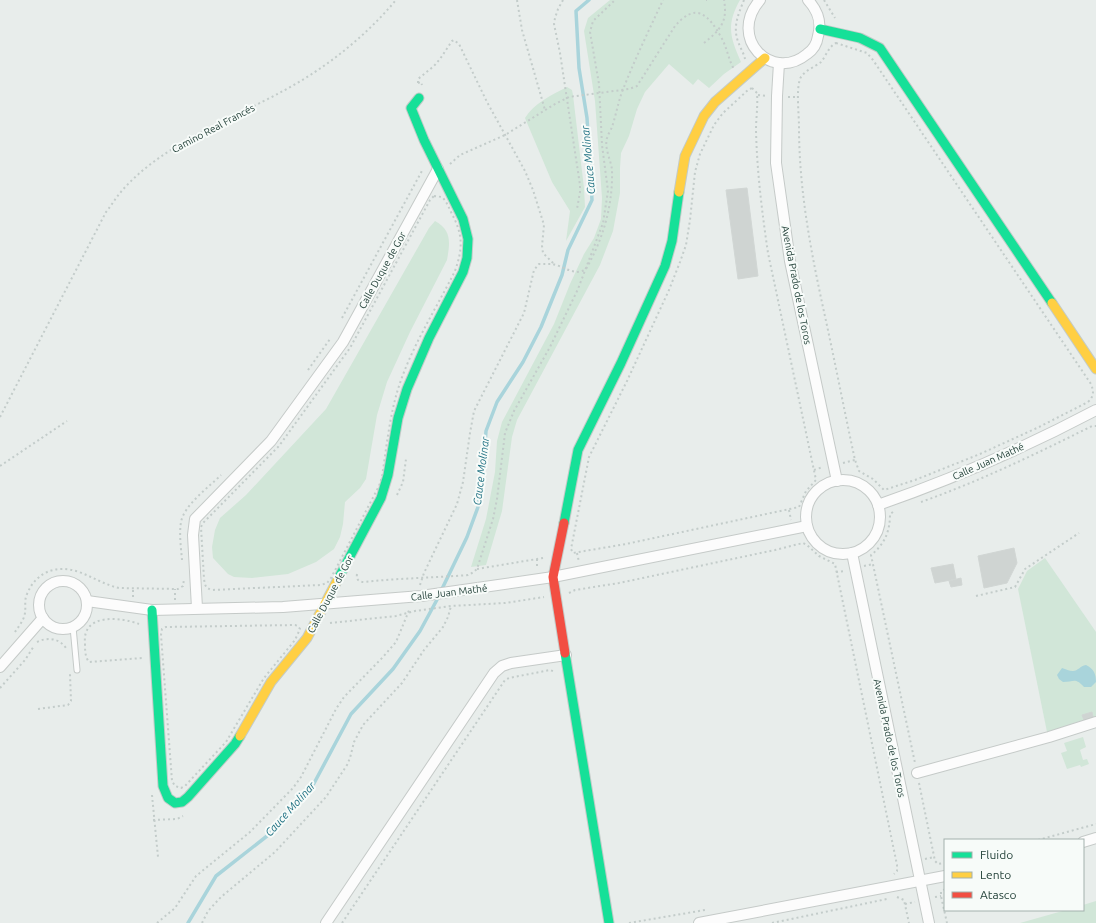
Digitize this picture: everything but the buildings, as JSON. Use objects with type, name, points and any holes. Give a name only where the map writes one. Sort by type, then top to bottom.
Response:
[{"type":"street","points":[[760,0],[753,8],[748,18],[750,41],[756,51],[765,58],[779,63],[791,63],[802,58],[811,51],[818,40],[820,29],[819,18],[815,8],[808,0]]},
{"type":"street","points":[[820,29],[852,36],[875,44],[880,48],[1096,369]]},
{"type":"street","points":[[609,923],[554,577],[578,450],[621,363],[665,266],[676,220],[685,156],[693,136],[704,116],[715,102],[765,58]]},
{"type":"street","name":"Avenida Prado de los Toros","points":[[779,63],[776,163],[790,261],[837,481]]},
{"type":"street","name":"Calle Duque de Gor","points":[[152,610],[152,636],[163,786],[168,798],[175,803],[182,802],[188,797],[234,744],[271,682],[307,638],[381,498],[389,477],[397,423],[406,392],[428,340],[463,272],[469,250],[467,231],[464,220],[424,140],[411,108],[419,98]]},
{"type":"street","name":"Calle Duque de Gor","points":[[196,608],[193,535],[195,519],[271,441],[331,360],[343,342],[438,169]]},
{"type":"street","name":"Calle Juan Mathé","points":[[878,506],[1021,448],[1096,410]]},
{"type":"street","points":[[847,480],[857,483],[866,488],[873,496],[878,506],[879,522],[877,531],[867,545],[852,553],[840,554],[829,552],[811,537],[807,526],[806,514],[809,502],[816,492],[825,484],[847,480]]},
{"type":"street","name":"Calle Juan Mathé","points":[[87,600],[152,610],[283,607],[427,595],[554,577],[807,526]]},
{"type":"street","name":"Avenida Prado de los Toros","points":[[852,553],[929,923]]},
{"type":"street","points":[[65,580],[73,582],[84,593],[87,600],[87,608],[84,616],[73,627],[65,629],[56,628],[49,624],[43,618],[40,611],[40,596],[44,589],[50,584],[58,581],[65,580]]},
{"type":"street","points":[[0,667],[43,618]]},
{"type":"street","points":[[326,923],[494,673],[502,666],[511,663],[566,656]]},
{"type":"street","points":[[917,773],[1049,737],[1096,722]]},
{"type":"street","points":[[1084,842],[1096,838]]},
{"type":"street","points":[[699,923],[944,876]]},
{"type":"lane","points":[[73,627],[77,670]]},
{"type":"path","name":"Camino Real Francés","points":[[0,417],[1,411],[106,212],[121,192],[141,172],[172,149],[284,90],[320,69],[365,32],[396,0]]},
{"type":"path","points":[[517,0],[522,30],[545,110]]},
{"type":"path","points":[[563,0],[558,9],[554,24],[580,185],[577,210]]},
{"type":"path","points":[[477,569],[498,499],[504,433],[514,411],[550,347],[578,289],[603,223],[608,191],[602,145],[599,93],[590,28],[593,21],[615,0]]},
{"type":"path","points":[[585,270],[598,245],[606,224],[610,204],[612,181],[611,162],[606,141],[623,90],[663,0]]},
{"type":"path","points":[[704,43],[718,32],[724,19],[724,0]]},
{"type":"path","points":[[744,0],[736,23],[736,28],[738,42],[744,55],[745,63]]},
{"type":"path","points":[[438,169],[451,164],[460,155],[506,135],[567,98],[623,90],[637,86],[675,26],[686,15],[694,12],[703,14],[718,32],[722,38],[734,70]]},
{"type":"path","points":[[415,85],[418,83],[418,79],[434,66],[452,40],[457,41],[460,44],[487,102],[525,171],[533,190],[544,225],[542,241],[543,253],[554,264]]},
{"type":"path","points":[[836,43],[867,54],[1091,384],[1094,394],[1088,402],[1039,427],[980,454],[891,488],[884,490],[873,479],[859,471],[810,247],[802,194],[798,97],[800,80],[802,76],[820,63],[832,45],[836,43]]},
{"type":"path","points":[[730,73],[739,66]]},
{"type":"path","points":[[741,80],[748,90]]},
{"type":"path","points":[[752,88],[758,93],[756,130],[758,177],[762,217],[768,253],[816,480],[806,491],[799,507],[626,544],[573,553],[571,549],[589,457],[627,381],[669,290],[680,262],[689,226],[695,172],[700,154],[714,125],[724,112],[748,90],[752,88]]},
{"type":"path","points":[[341,320],[423,169]]},
{"type":"path","points":[[434,196],[442,197],[446,201],[460,233],[461,246],[459,258],[455,270],[417,343],[402,380],[392,415],[382,477],[379,486],[357,527],[331,578],[326,583],[321,585],[212,590],[205,586],[201,527],[203,523],[279,446],[350,348],[430,200],[434,196]]},
{"type":"path","points":[[156,923],[175,908],[196,876],[250,832],[293,788],[301,777],[336,709],[344,697],[396,642],[423,579],[424,573],[458,504],[474,411],[524,313],[534,270],[539,264],[554,264],[574,272],[585,270]]},
{"type":"path","points":[[308,370],[334,334]]},
{"type":"path","points":[[0,466],[67,421]]},
{"type":"path","points":[[919,503],[978,480],[1028,458],[1092,426],[1096,426]]},
{"type":"path","points":[[183,565],[180,529],[183,515],[224,472]]},
{"type":"path","points":[[898,510],[890,514],[887,536],[880,547],[871,555],[935,861],[938,864],[944,863]]},
{"type":"path","points":[[976,596],[1015,587],[1025,569],[1079,532]]},
{"type":"path","points":[[583,589],[803,543],[819,556],[835,564],[898,865],[898,872],[892,874]]},
{"type":"path","points":[[437,578],[468,574],[477,569],[545,558]]},
{"type":"path","points":[[14,634],[24,616],[26,597],[30,588],[35,580],[44,572],[52,570],[75,570],[111,586],[119,588],[145,589],[178,589],[183,586],[183,572]]},
{"type":"path","points":[[326,626],[332,622],[396,616],[408,612],[451,606],[505,603],[541,597]]},
{"type":"path","points":[[202,923],[208,911],[221,897],[276,852],[326,797],[347,765],[354,742],[363,725],[402,684],[424,650],[442,627],[448,617],[451,606]]},
{"type":"path","points":[[141,627],[139,624],[131,621],[104,619],[91,625],[86,632],[84,640],[88,662],[142,658],[142,651]]},
{"type":"path","points":[[294,625],[298,626],[300,629],[295,640],[264,678],[226,742],[185,786],[181,788],[175,786],[172,781],[161,635],[162,629],[166,627],[294,625]]},
{"type":"path","points":[[0,688],[25,660],[37,642],[45,638],[55,640],[62,643],[66,647],[68,654]]},
{"type":"path","points":[[342,923],[505,680],[550,670],[556,673]]},
{"type":"path","points":[[38,709],[68,705],[71,700],[70,672]]},
{"type":"path","points":[[154,820],[177,819],[185,815]]},
{"type":"path","points":[[1042,839],[1096,824]]},
{"type":"path","points":[[944,890],[941,892],[941,896],[944,910]]},
{"type":"path","points":[[772,923],[898,897],[904,900],[908,923]]},
{"type":"path","points":[[629,923],[708,909]]},
{"type":"path","points":[[944,911],[947,923]]},
{"type":"green space","points":[[610,0],[740,0],[733,17],[731,31],[734,45],[741,62],[724,74],[709,88],[698,79],[693,85],[669,64],[645,92],[637,109],[629,136],[621,153],[620,193],[613,231],[600,265],[517,420],[512,437],[502,511],[486,565],[471,567],[486,519],[495,472],[497,441],[502,422],[554,324],[570,284],[584,254],[594,238],[601,219],[602,198],[595,101],[584,31],[588,18]]},
{"type":"green space","points":[[567,87],[572,90],[573,95],[585,207],[566,241],[570,211],[552,182],[525,118],[538,104],[549,96]]},
{"type":"green space","points":[[435,221],[444,228],[447,233],[449,248],[447,260],[410,332],[387,382],[377,415],[366,479],[360,488],[345,502],[340,537],[334,549],[316,562],[288,574],[252,578],[234,577],[228,574],[213,558],[212,547],[215,530],[220,518],[246,495],[326,409],[429,228]]},
{"type":"green space","points":[[1045,558],[1096,632],[1096,716],[1047,732],[1018,589],[1027,571]]},
{"type":"green space","points":[[1083,737],[1086,747],[1080,750],[1083,760],[1087,759],[1089,764],[1067,769],[1061,753],[1067,751],[1064,743]]},
{"type":"green space","points":[[1096,901],[1096,923],[1020,923],[1062,911],[1084,911],[1084,905]]},
{"type":"water","points":[[1086,665],[1093,670],[1096,677],[1096,682],[1091,687],[1084,687],[1076,681],[1063,682],[1057,675],[1062,668],[1075,671]]},
{"type":"waterway","name":"Cauce Molinar","points":[[441,591],[467,537],[478,507],[483,473],[486,431],[497,402],[523,362],[541,327],[562,275],[568,250],[592,200],[587,118],[579,68],[576,11],[589,0]]},
{"type":"waterway","name":"Cauce Molinar","points":[[188,923],[216,876],[267,836],[312,787],[351,714],[393,669],[420,631],[439,596]]},
{"type":"traffic: fast","points":[[820,29],[860,38],[880,48],[1052,303]]},
{"type":"traffic: fast","points":[[338,579],[381,498],[388,475],[398,418],[407,389],[429,338],[463,272],[467,258],[468,239],[463,219],[424,140],[411,108],[419,98]]},
{"type":"traffic: fast","points":[[564,523],[578,450],[621,363],[665,266],[672,241],[679,192]]},
{"type":"traffic: fast","points":[[152,610],[163,786],[168,798],[175,803],[182,802],[188,797],[235,744],[240,736]]},
{"type":"traffic: fast","points":[[565,653],[609,923]]},
{"type":"traffic: slow","points":[[679,192],[685,156],[704,116],[715,102],[765,58]]},
{"type":"traffic: slow","points":[[1052,303],[1096,369]]},
{"type":"traffic: slow","points":[[240,736],[271,682],[307,638],[338,579]]},
{"type":"traffic: jam","points":[[564,523],[553,577],[565,653]]}]
